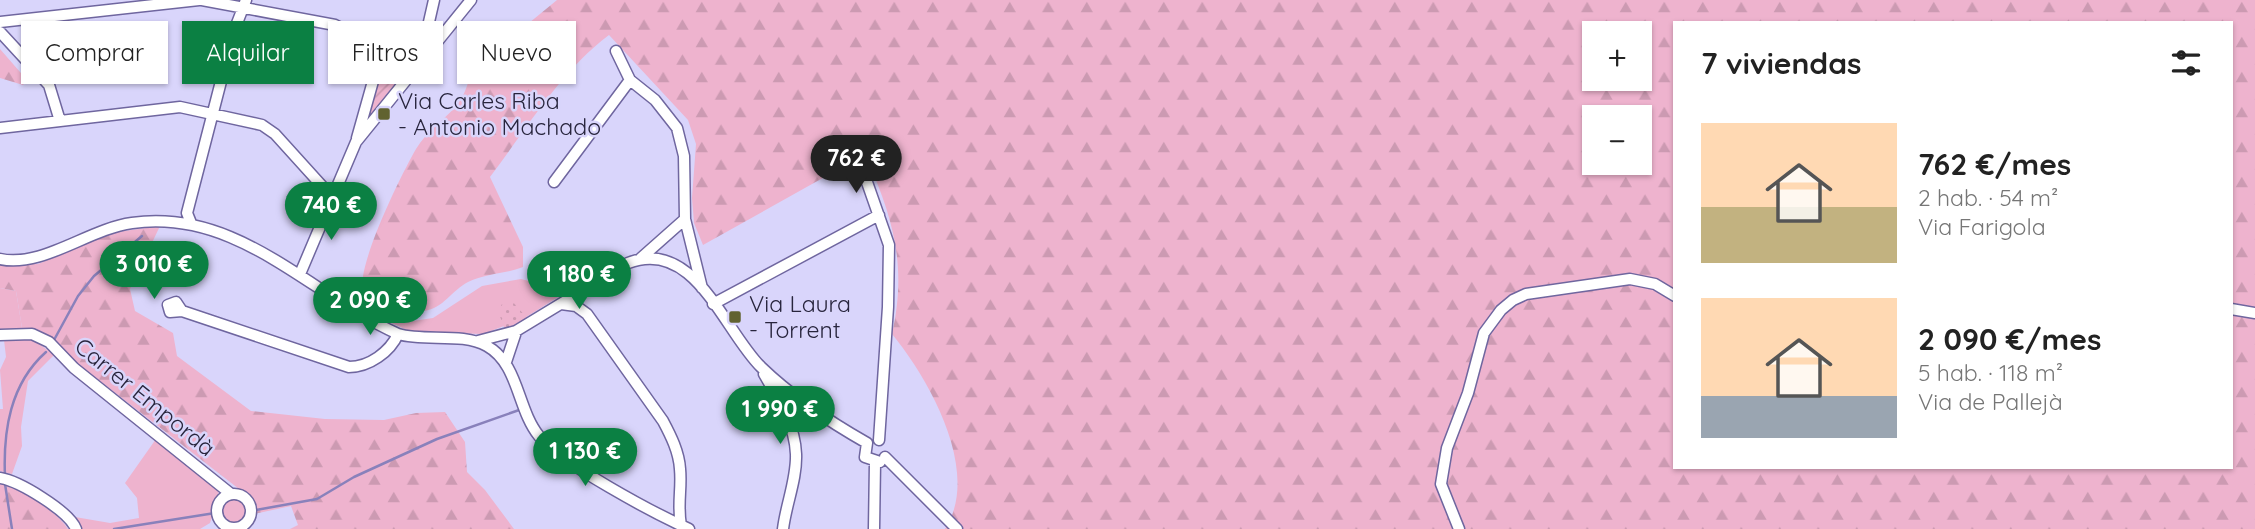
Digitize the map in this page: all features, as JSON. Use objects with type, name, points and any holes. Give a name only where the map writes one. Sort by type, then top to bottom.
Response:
[{"type":"street","points":[[0,22],[201,0],[244,4],[335,25],[355,35],[373,54],[375,74],[356,142],[300,274]]},
{"type":"street","points":[[429,21],[434,0]]},
{"type":"street","points":[[443,35],[471,0]]},
{"type":"street","points":[[191,223],[187,213],[244,4]]},
{"type":"street","points":[[0,32],[49,85],[60,121]]},
{"type":"street","points":[[616,51],[630,80],[655,100],[677,128],[684,156],[685,219],[702,288]]},
{"type":"street","points":[[554,182],[630,80]]},
{"type":"street","points":[[356,142],[403,84]]},
{"type":"street","points":[[0,128],[180,107],[262,125],[275,134],[332,197]]},
{"type":"street","points":[[861,164],[888,245],[888,296],[879,440],[886,447],[885,457]]},
{"type":"street","points":[[713,304],[879,215]]},
{"type":"street","points":[[0,259],[35,258],[89,234],[131,223],[191,223],[231,237],[300,274],[398,334],[477,341],[516,331],[628,263],[641,258],[685,219]]},
{"type":"street","points":[[641,258],[667,260],[688,273],[758,364],[778,398],[794,440],[794,474],[783,529]]},
{"type":"street","points":[[1459,529],[1441,484],[1443,463],[1473,378],[1484,333],[1492,319],[1513,300],[1526,295],[1616,280],[1643,280],[1673,295]]},
{"type":"street","points":[[586,314],[584,304],[588,287]]},
{"type":"street","points":[[561,304],[576,306],[586,314],[672,437],[680,469],[677,505],[685,527]]},
{"type":"street","points":[[2233,309],[2255,313]]},
{"type":"street","points":[[182,311],[349,367],[364,365],[388,349],[398,334]]},
{"type":"street","points":[[506,362],[516,331]]},
{"type":"street","name":"Carrer Empordà","points":[[0,335],[32,334],[49,342],[74,368],[231,494]]},
{"type":"street","points":[[477,341],[506,362],[529,422],[545,444],[622,494],[685,527]]},
{"type":"street","points":[[758,364],[795,395],[867,443],[879,440]]},
{"type":"street","points":[[867,443],[865,457],[875,463]]},
{"type":"street","points":[[875,463],[885,457]]},
{"type":"street","points":[[885,457],[957,529]]},
{"type":"street","points":[[874,529],[875,463]]},
{"type":"street","points":[[0,478],[18,485],[69,518],[76,529]]},
{"type":"street","points":[[231,494],[244,497],[251,508],[248,520],[235,528],[221,522],[217,507],[220,500],[231,494]]},
{"type":"street","points":[[657,512],[677,505]]},
{"type":"street","points":[[212,529],[221,522]]},
{"type":"green space","points":[[557,0],[2255,0],[2255,529],[945,529],[955,506],[958,481],[954,454],[935,400],[892,334],[898,287],[895,245],[891,224],[867,159],[821,179],[703,245],[694,223],[692,198],[696,144],[688,120],[609,35],[576,64],[576,21],[531,21]]},
{"type":"green space","points":[[0,49],[21,73],[21,84],[24,84],[23,85],[0,78]]},
{"type":"green space","points":[[375,84],[400,84],[366,123]]},
{"type":"green space","points":[[468,84],[559,84],[490,177],[523,247],[523,267],[468,282],[431,309],[408,312],[380,308],[367,298],[363,291],[366,262],[373,241],[416,149],[461,99]]},
{"type":"green space","points":[[160,226],[130,289],[135,311],[173,333],[177,356],[251,411],[325,419],[384,420],[416,413],[445,412],[465,442],[467,472],[485,490],[514,529],[290,529],[298,525],[291,506],[254,514],[254,506],[248,496],[78,364],[52,338],[41,331],[22,328],[16,291],[0,288],[0,263],[38,264],[110,233]]},
{"type":"green space","points":[[521,279],[552,287],[560,296],[505,330],[504,326],[483,334],[411,332],[368,312],[413,321],[433,318],[482,286]]},
{"type":"green space","points":[[0,288],[16,291],[22,328],[0,330]]},
{"type":"green space","points":[[512,301],[527,318],[505,330],[498,311],[502,304]]},
{"type":"green space","points":[[4,340],[34,340],[54,355],[28,381],[21,427],[22,446],[12,474],[0,471],[0,409],[3,409],[0,370],[6,357]]},
{"type":"green space","points":[[156,439],[218,490],[219,496],[210,523],[200,529],[81,529],[75,517],[110,523],[139,518],[137,498],[125,483]]},
{"type":"green space","points":[[0,484],[38,502],[56,515],[68,529],[0,529]]},
{"type":"green space","points":[[234,497],[244,501],[248,511],[244,521],[234,525],[224,521],[220,511],[224,501]]},
{"type":"waterway","points":[[54,340],[78,296],[94,276],[142,236]]},
{"type":"waterway","points":[[5,477],[5,443],[11,409],[24,379],[46,352]]},
{"type":"waterway","points":[[256,510],[317,499],[354,477],[437,439],[522,409]]},
{"type":"waterway","points":[[5,484],[12,529]]},
{"type":"waterway","points":[[114,529],[215,513]]},
{"type":"place","name":"Via Carles Riba - Antonio Machado","points":[[384,114]]},
{"type":"place","name":"Via Laura - Torrent","points":[[735,317]]}]
